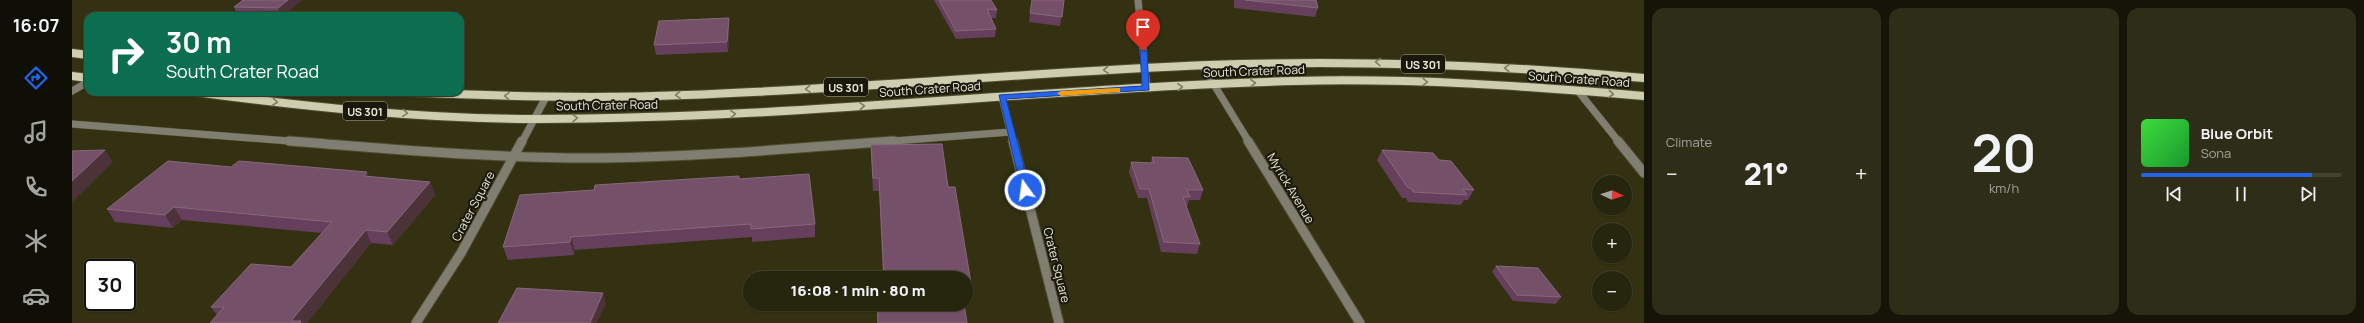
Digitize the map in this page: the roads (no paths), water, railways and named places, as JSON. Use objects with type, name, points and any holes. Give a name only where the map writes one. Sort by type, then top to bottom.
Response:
[{"type":"main road","points":[[72,53],[84,55]]},
{"type":"main road","name":"South Crater Road","points":[[464,94],[546,97],[654,96],[812,89],[1202,65],[1310,62],[1397,62],[1526,69],[1644,78]]},
{"type":"main road","points":[[72,76],[84,78]]},
{"type":"main road","name":"South Crater Road","points":[[229,96],[346,110],[536,119],[746,113],[1147,88],[1366,81],[1460,83],[1644,96]]},
{"type":"street","points":[[1138,0],[1147,88]]},
{"type":"street","name":"Myrick Avenue","points":[[1202,65],[1360,323]]},
{"type":"street","points":[[72,91],[84,84]]},
{"type":"street","points":[[1578,91],[1644,173]]},
{"type":"street","name":"Crater Square","points":[[416,323],[461,253],[513,157],[536,119],[546,97]]},
{"type":"street","name":"Crater Square","points":[[1002,97],[1059,323]]},
{"type":"street","points":[[72,124],[513,157],[602,158],[718,154],[1010,132]]}]
